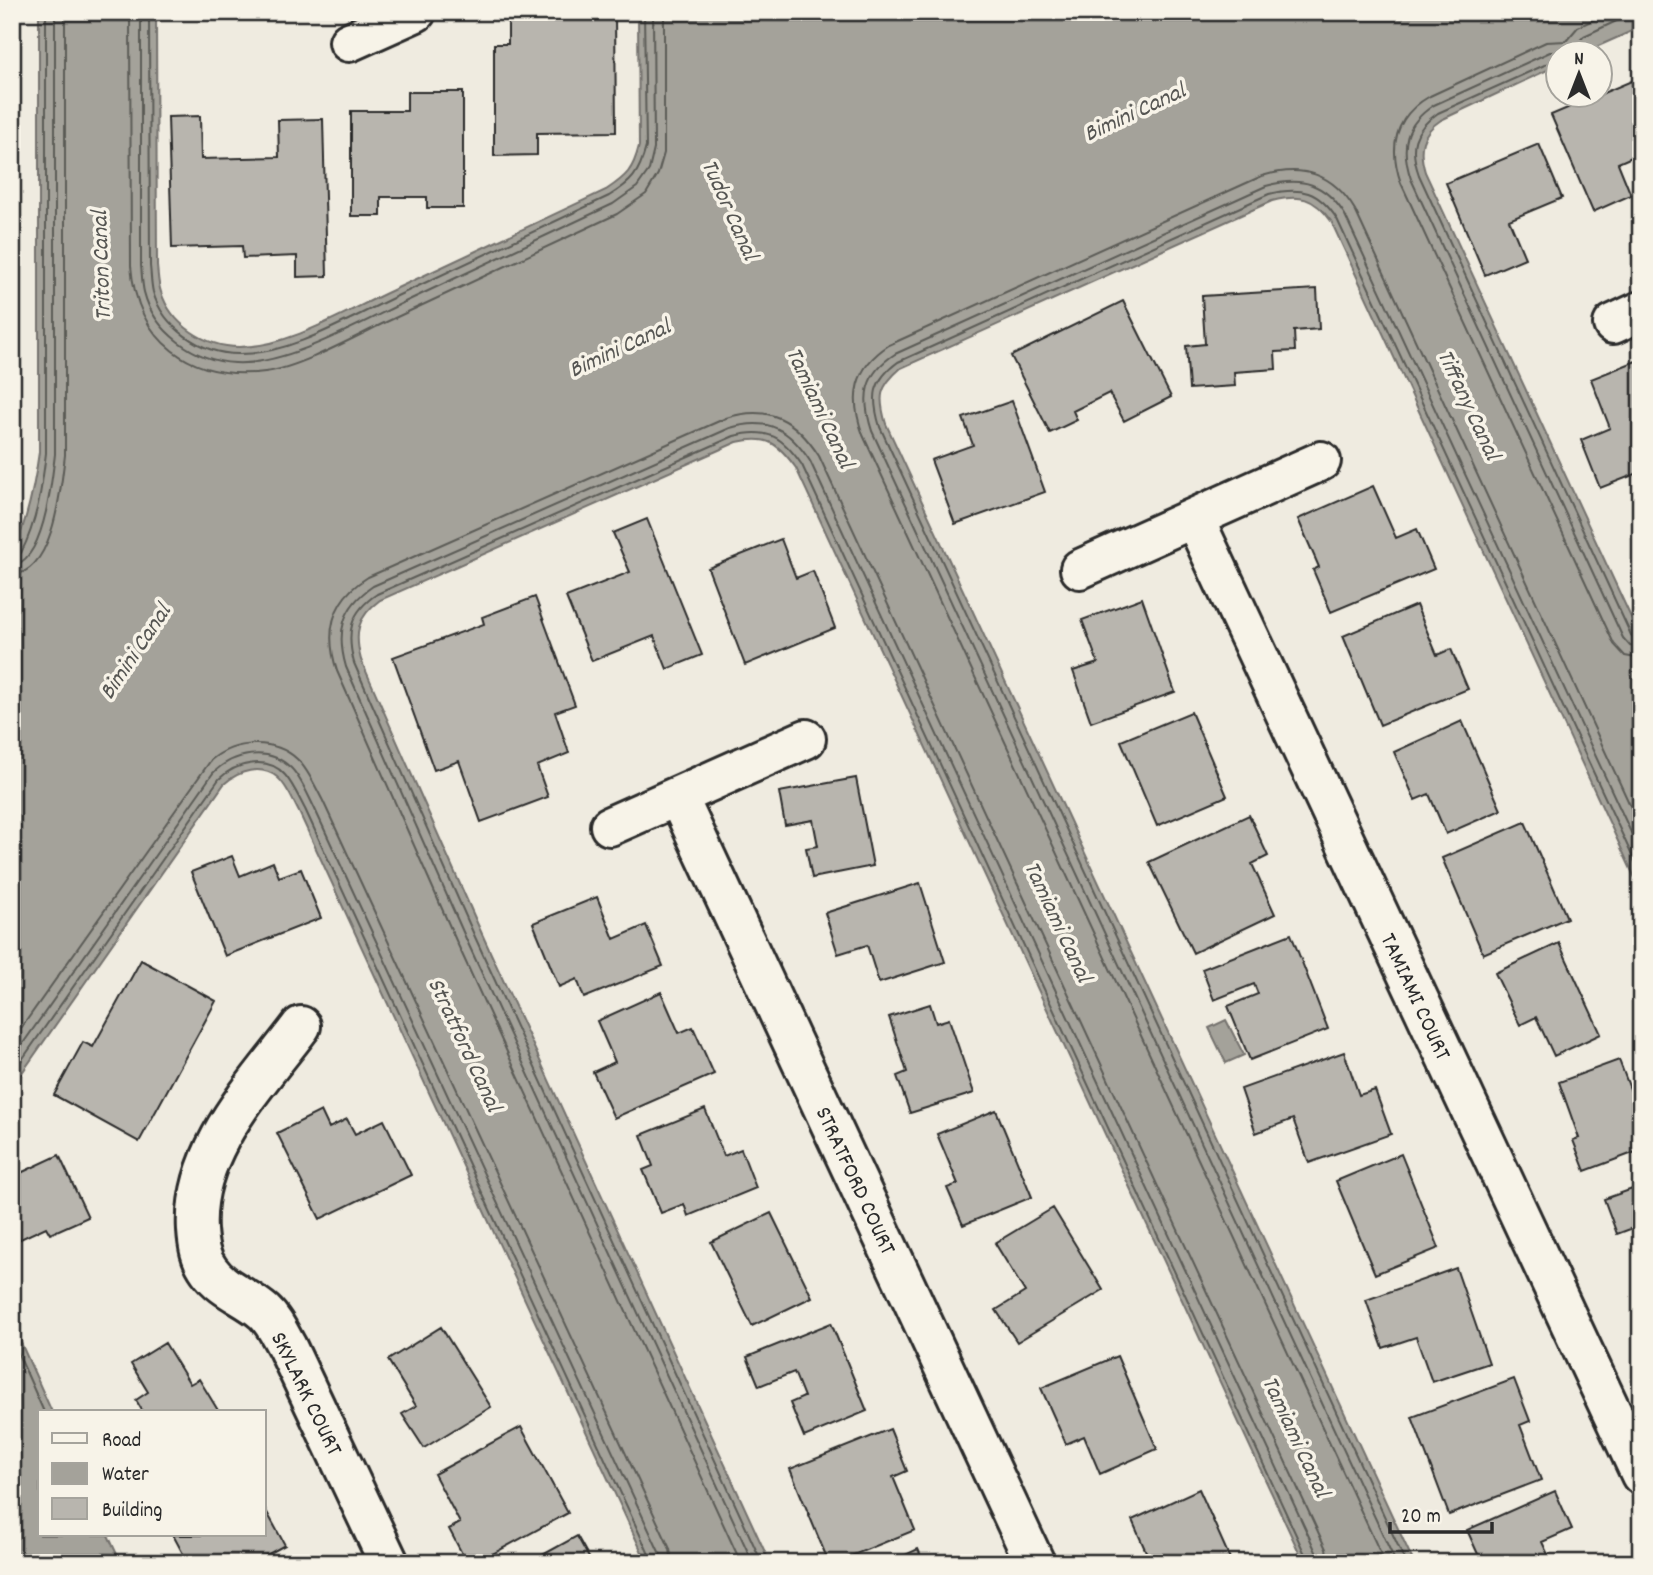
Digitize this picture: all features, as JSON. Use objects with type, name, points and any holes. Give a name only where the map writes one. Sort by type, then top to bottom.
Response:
[{"type":"street","points":[[349,42],[416,12]]},
{"type":"street","points":[[1080,569],[1321,461]]},
{"type":"street","name":"TAMIAMI COURT","points":[[1194,517],[1641,1475]]},
{"type":"street","points":[[610,826],[806,739]]},
{"type":"street","name":"STRATFORD COURT","points":[[678,797],[1035,1563]]},
{"type":"street","name":"SKYLARK COURT","points":[[301,1026],[233,1118],[214,1149],[199,1190],[198,1243],[201,1255],[217,1280],[258,1307],[273,1323],[287,1347],[389,1563]]},
{"type":"water","points":[[39,12],[156,12],[157,266],[160,289],[173,314],[191,332],[214,343],[239,347],[298,335],[606,190],[619,181],[631,167],[639,146],[638,12],[1641,12],[1641,27],[1614,39],[1544,38],[1544,72],[1441,120],[1425,136],[1422,156],[1425,172],[1641,639],[1641,891],[1331,221],[1312,202],[1298,198],[1272,201],[901,368],[884,387],[881,399],[886,424],[1414,1563],[1304,1563],[796,468],[784,452],[771,443],[757,440],[737,442],[380,600],[362,619],[358,634],[361,660],[482,934],[770,1563],[647,1563],[290,793],[271,773],[250,771],[224,784],[12,1087],[12,555],[29,505],[39,452]]},
{"type":"water","points":[[1226,1020],[1244,1055],[1226,1063],[1209,1028]]},
{"type":"water","points":[[12,1323],[51,1410],[38,1410],[38,1536],[108,1536],[121,1563],[12,1563]]},
{"type":"building","points":[[508,12],[615,12],[616,132],[537,133],[537,155],[494,156],[494,44],[508,44]]},
{"type":"building","points":[[1641,77],[1641,153],[1618,163],[1631,195],[1593,212],[1551,115],[1568,108],[1614,108],[1614,88]]},
{"type":"building","points":[[407,92],[463,92],[463,208],[427,208],[427,197],[381,197],[381,216],[351,216],[351,111],[407,111]]},
{"type":"building","points":[[200,116],[201,159],[279,157],[278,120],[323,119],[327,276],[297,277],[297,256],[243,258],[242,246],[172,248],[168,117]]},
{"type":"building","points":[[1539,144],[1562,198],[1509,220],[1525,258],[1485,275],[1446,183]]},
{"type":"building","points":[[1317,289],[1319,329],[1294,331],[1295,351],[1275,352],[1276,369],[1234,372],[1235,386],[1189,389],[1186,346],[1205,344],[1202,296]]},
{"type":"building","points":[[1123,301],[1171,397],[1124,421],[1109,393],[1073,411],[1077,420],[1050,433],[1011,356]]},
{"type":"building","points":[[1641,359],[1641,472],[1600,488],[1581,440],[1610,428],[1591,379]]},
{"type":"building","points":[[1012,401],[1045,492],[955,524],[931,460],[973,445],[963,418]]},
{"type":"building","points":[[1373,486],[1396,538],[1417,529],[1434,569],[1331,612],[1313,570],[1319,567],[1298,519]]},
{"type":"building","points":[[647,519],[702,655],[667,669],[654,636],[592,661],[566,597],[630,572],[613,533]]},
{"type":"building","points":[[781,539],[796,578],[813,571],[835,628],[745,665],[708,568]]},
{"type":"building","points":[[535,597],[575,705],[555,712],[569,753],[537,766],[548,797],[481,822],[459,761],[434,770],[393,657],[484,624],[482,617]]},
{"type":"building","points":[[1142,598],[1175,692],[1091,722],[1073,671],[1098,663],[1082,620]]},
{"type":"building","points":[[1416,605],[1437,655],[1451,649],[1468,689],[1380,725],[1343,636]]},
{"type":"building","points":[[1191,712],[1227,796],[1157,826],[1121,741]]},
{"type":"building","points":[[1462,721],[1501,810],[1446,834],[1429,794],[1415,800],[1394,752]]},
{"type":"building","points":[[856,778],[873,866],[812,878],[806,848],[818,846],[813,820],[785,825],[779,792]]},
{"type":"building","points":[[1249,815],[1268,856],[1252,864],[1275,914],[1193,953],[1149,862]]},
{"type":"building","points":[[1525,822],[1567,918],[1483,954],[1442,858]]},
{"type":"building","points":[[232,856],[240,876],[273,862],[279,877],[301,869],[321,918],[225,956],[191,872]]},
{"type":"building","points":[[920,883],[945,962],[879,983],[867,945],[838,954],[825,913]]},
{"type":"building","points":[[597,897],[614,939],[646,925],[663,966],[584,998],[577,979],[559,987],[533,923]]},
{"type":"building","points":[[1291,934],[1328,1029],[1250,1060],[1228,1006],[1258,994],[1254,984],[1214,1000],[1202,969]]},
{"type":"building","points":[[1559,943],[1601,1034],[1554,1056],[1536,1017],[1520,1025],[1495,973]]},
{"type":"building","points":[[141,960],[216,1001],[139,1142],[54,1095],[83,1042],[93,1047]]},
{"type":"building","points":[[661,992],[679,1033],[693,1027],[714,1074],[614,1118],[593,1072],[615,1062],[597,1021]]},
{"type":"building","points":[[930,1004],[936,1023],[949,1019],[974,1093],[910,1113],[897,1076],[907,1072],[889,1017]]},
{"type":"building","points":[[1344,1052],[1359,1095],[1375,1090],[1391,1134],[1309,1163],[1293,1119],[1256,1133],[1241,1089]]},
{"type":"building","points":[[1619,1060],[1641,1118],[1641,1150],[1585,1171],[1573,1140],[1579,1138],[1559,1082]]},
{"type":"building","points":[[705,1109],[724,1156],[741,1149],[756,1188],[688,1216],[684,1204],[661,1213],[643,1170],[653,1166],[641,1135]]},
{"type":"building","points":[[996,1110],[1032,1197],[963,1225],[947,1188],[958,1184],[937,1134]]},
{"type":"building","points":[[321,1111],[329,1128],[347,1119],[355,1134],[384,1120],[411,1175],[320,1219],[277,1133]]},
{"type":"building","points":[[1401,1154],[1439,1248],[1375,1274],[1336,1181]]},
{"type":"building","points":[[59,1155],[88,1217],[50,1234],[46,1227],[12,1243],[12,1177]]},
{"type":"building","points":[[1641,1186],[1641,1225],[1617,1234],[1604,1199]]},
{"type":"building","points":[[1053,1208],[1103,1290],[1017,1342],[996,1310],[1025,1292],[995,1243]]},
{"type":"building","points":[[771,1213],[812,1297],[752,1326],[711,1242]]},
{"type":"building","points":[[1456,1268],[1489,1363],[1432,1382],[1416,1337],[1383,1348],[1366,1300]]},
{"type":"building","points":[[831,1323],[867,1411],[804,1437],[790,1403],[804,1397],[794,1372],[759,1386],[747,1357]]},
{"type":"building","points":[[441,1327],[491,1407],[424,1448],[402,1414],[416,1406],[388,1360]]},
{"type":"building","points":[[165,1343],[190,1384],[199,1379],[218,1410],[142,1410],[136,1400],[148,1392],[131,1364]]},
{"type":"building","points":[[1117,1356],[1157,1449],[1100,1474],[1084,1436],[1066,1444],[1041,1388]]},
{"type":"building","points":[[1514,1379],[1530,1421],[1520,1425],[1541,1480],[1449,1515],[1412,1417]]},
{"type":"building","points":[[521,1427],[568,1513],[476,1563],[467,1563],[449,1529],[460,1523],[434,1474]]},
{"type":"building","points":[[890,1429],[907,1471],[893,1477],[915,1530],[829,1563],[790,1469]]},
{"type":"building","points":[[1199,1489],[1232,1563],[1151,1563],[1132,1520]]},
{"type":"building","points":[[1555,1491],[1572,1529],[1542,1542],[1552,1563],[1482,1563],[1467,1530]]},
{"type":"building","points":[[266,1511],[285,1545],[252,1563],[188,1563],[174,1536],[266,1536]]},
{"type":"building","points":[[577,1536],[592,1563],[528,1563]]},
{"type":"building","points":[[918,1549],[924,1563],[888,1563]]},
{"type":"water label","name":"Bimini Canal","points":[[1134,111]]},
{"type":"water label","name":"Tudor Canal","points":[[731,209]]},
{"type":"water label","name":"Triton Canal","points":[[100,266]]},
{"type":"water label","name":"Bimini Canal","points":[[619,347]]},
{"type":"water label","name":"Tiffany Canal","points":[[1470,404]]},
{"type":"water label","name":"Tamiami Canal","points":[[821,407]]},
{"type":"water label","name":"Bimini Canal","points":[[134,651]]},
{"type":"water label","name":"Tamiami Canal","points":[[1059,921]]},
{"type":"water label","name":"Stratford Canal","points":[[466,1044]]},
{"type":"water label","name":"Tamiami Canal","points":[[1297,1436]]}]
